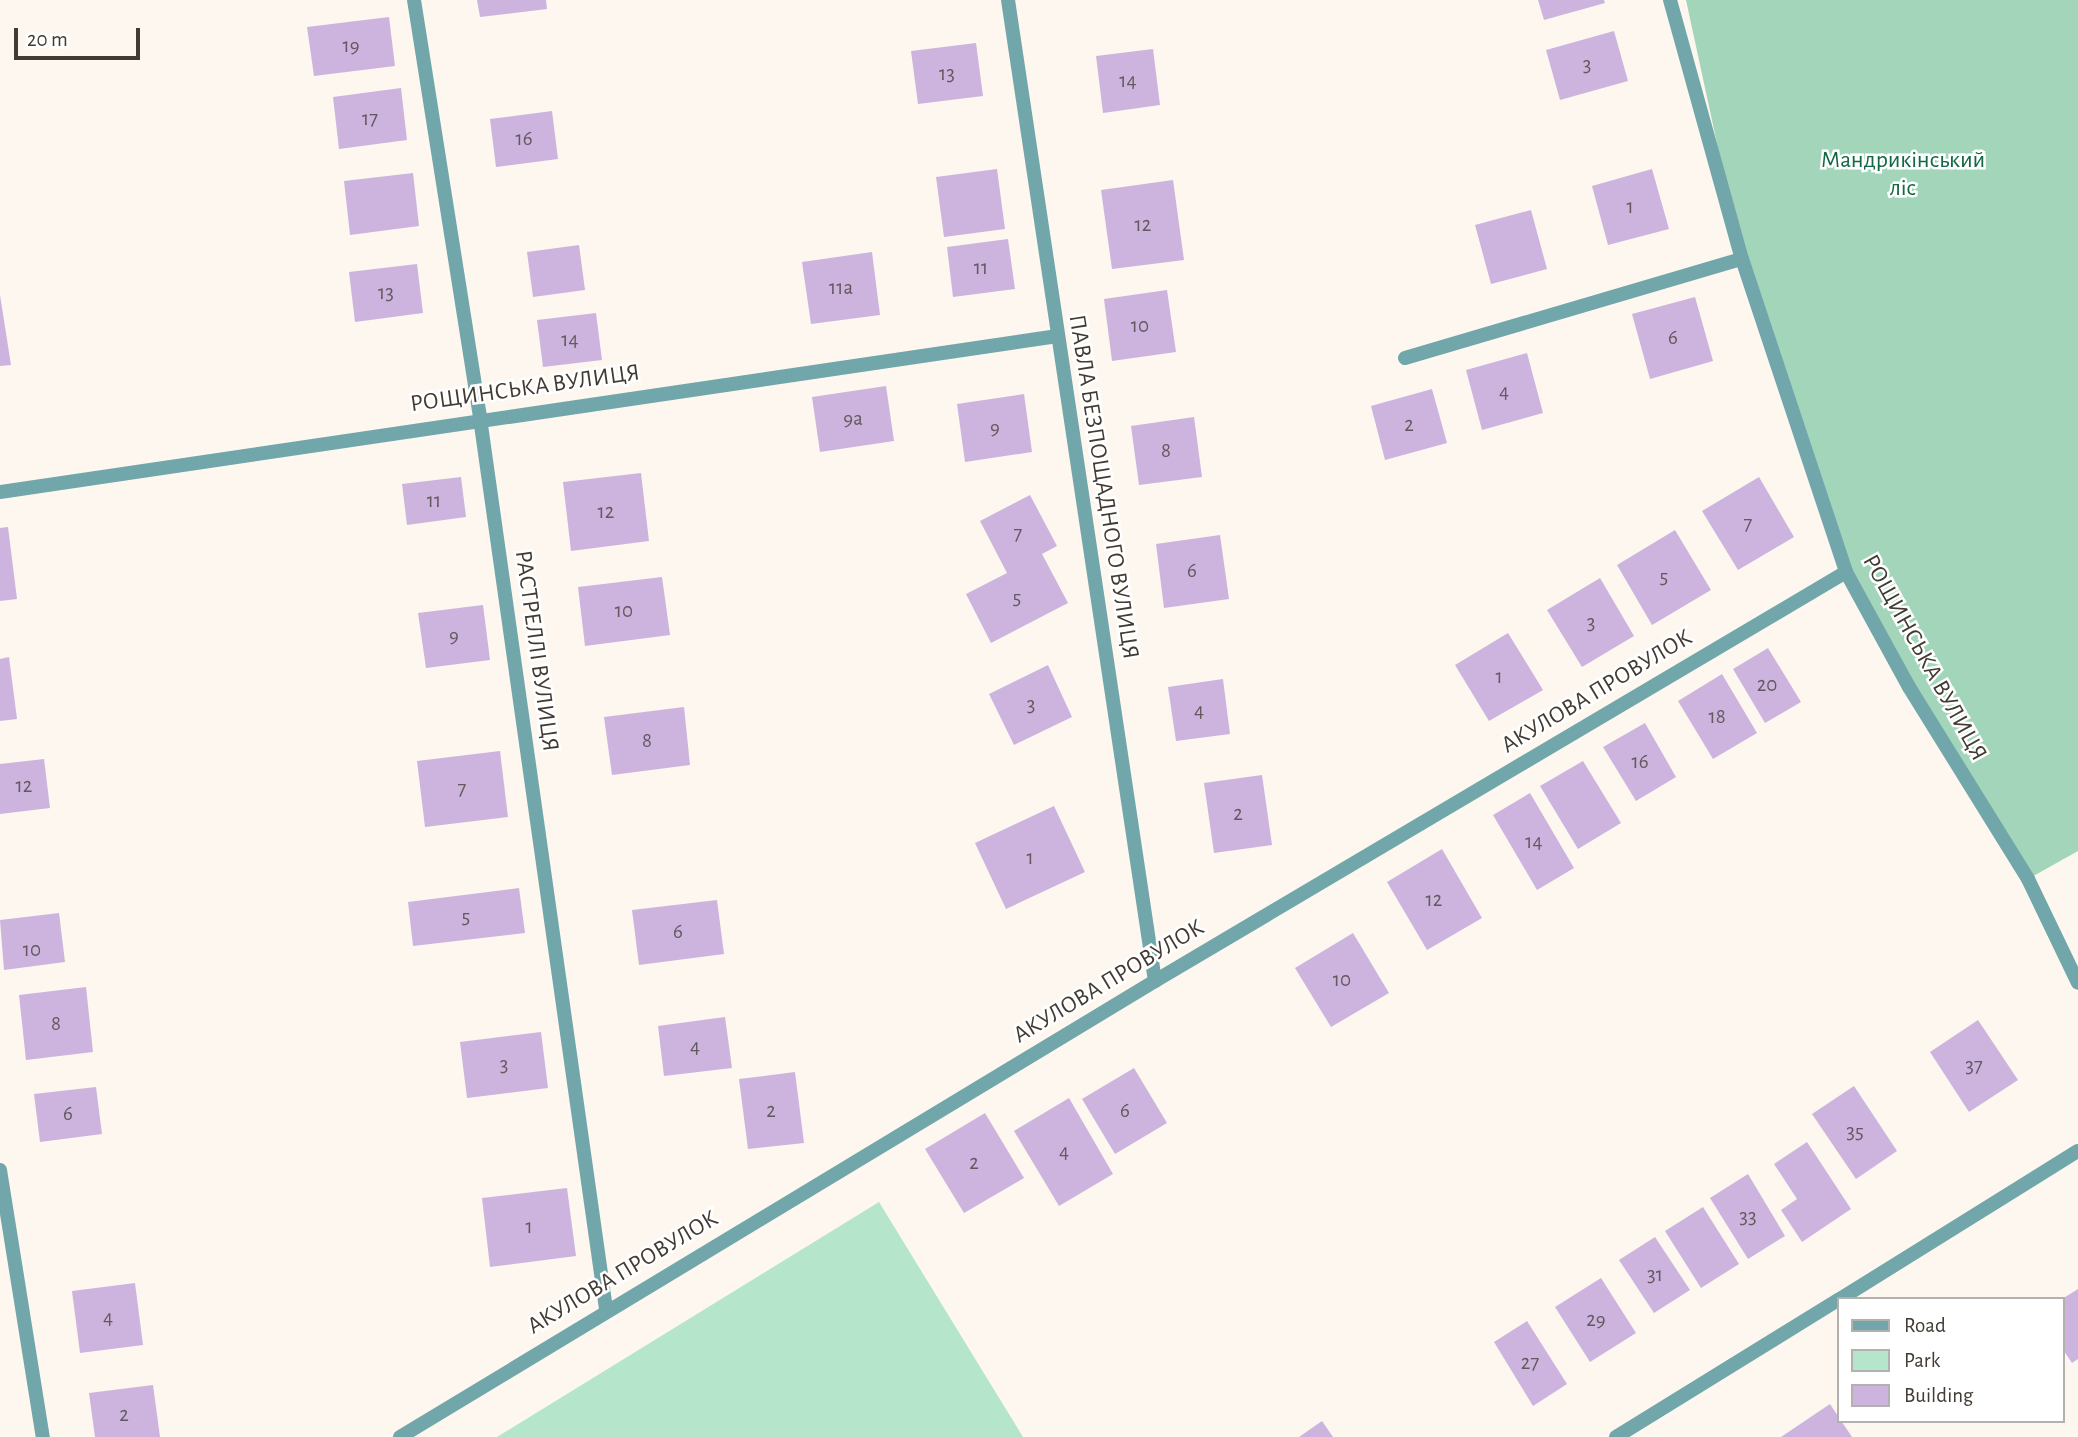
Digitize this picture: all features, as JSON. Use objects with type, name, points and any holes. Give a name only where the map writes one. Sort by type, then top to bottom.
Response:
[{"type":"street","name":"РАСТРЕЛЛІ ВУЛИЦЯ","points":[[414,0],[480,418],[606,1309]]},
{"type":"street","name":"ПАВЛА БЕЗПОЩАДНОГО ВУЛИЦЯ","points":[[1008,0],[1155,981]]},
{"type":"street","name":"РОЩИНСЬКА ВУЛИЦЯ","points":[[1670,0],[1742,259],[1846,572],[1909,687],[2028,879],[2078,983]]},
{"type":"street","points":[[1405,358],[1742,259]]},
{"type":"street","name":"РОЩИНСЬКА ВУЛИЦЯ","points":[[0,492],[480,418],[1058,336]]},
{"type":"street","name":"АКУЛОВА ПРОВУЛОК","points":[[400,1437],[606,1309],[1846,572]]},
{"type":"street","points":[[1842,1297],[2078,1151]]},
{"type":"street","points":[[0,1170],[43,1437]]},
{"type":"street","points":[[1616,1437],[1836,1301]]},
{"type":"green space","name":"Мандрикінський ліс","points":[[1686,0],[2078,0],[2078,851],[2028,879],[1846,572],[1742,259]]},
{"type":"green space","points":[[879,1202],[1023,1437],[497,1437]]},
{"type":"building","points":[[477,0],[546,0],[547,9],[480,17]]},
{"type":"building","points":[[1538,0],[1604,0],[1605,3],[1544,20]]},
{"type":"building","points":[[389,17],[395,66],[314,76],[307,27]]},
{"type":"building","points":[[1614,31],[1628,81],[1560,100],[1546,50]]},
{"type":"building","points":[[976,43],[983,96],[918,104],[911,51]]},
{"type":"building","points":[[1153,49],[1160,105],[1103,113],[1096,56]]},
{"type":"building","points":[[401,88],[407,140],[339,149],[333,97]]},
{"type":"building","points":[[552,111],[558,159],[496,167],[490,119]]},
{"type":"building","points":[[997,169],[1005,229],[944,237],[936,177]]},
{"type":"building","points":[[1652,169],[1669,229],[1608,245],[1592,186]]},
{"type":"building","points":[[413,173],[419,226],[350,235],[344,181]]},
{"type":"building","points":[[1173,180],[1184,260],[1112,269],[1101,190]]},
{"type":"building","points":[[1531,210],[1547,269],[1491,284],[1475,225]]},
{"type":"building","points":[[1008,239],[1015,289],[953,297],[947,247]]},
{"type":"building","points":[[579,245],[585,290],[533,297],[527,252]]},
{"type":"building","points":[[872,252],[880,315],[811,324],[802,262]]},
{"type":"building","points":[[417,264],[423,313],[355,322],[349,272]]},
{"type":"building","points":[[1167,290],[1176,352],[1112,361],[1104,299]]},
{"type":"building","points":[[0,295],[11,365],[0,366]]},
{"type":"building","points":[[1695,297],[1713,361],[1650,379],[1632,314]]},
{"type":"building","points":[[596,313],[602,360],[543,367],[537,320]]},
{"type":"building","points":[[1527,353],[1543,413],[1482,430],[1466,370]]},
{"type":"building","points":[[886,386],[894,441],[820,452],[812,397]]},
{"type":"building","points":[[1432,389],[1447,443],[1385,460],[1371,406]]},
{"type":"building","points":[[1024,394],[1032,452],[965,462],[957,404]]},
{"type":"building","points":[[1194,417],[1202,477],[1139,485],[1131,426]]},
{"type":"building","points":[[641,473],[649,541],[571,551],[563,482]]},
{"type":"building","points":[[461,477],[466,517],[407,525],[402,484]]},
{"type":"building","points":[[1759,477],[1794,537],[1738,570],[1702,511]]},
{"type":"building","points":[[1030,495],[1057,546],[1042,554],[1068,603],[991,643],[966,594],[1007,573],[980,521]]},
{"type":"building","points":[[8,527],[17,599],[0,601],[0,528]]},
{"type":"building","points":[[1675,530],[1711,590],[1652,625],[1617,565]]},
{"type":"building","points":[[1220,535],[1229,599],[1164,608],[1156,544]]},
{"type":"building","points":[[662,577],[670,635],[585,646],[578,587]]},
{"type":"building","points":[[1600,578],[1634,636],[1582,667],[1547,610]]},
{"type":"building","points":[[483,605],[490,660],[426,668],[418,613]]},
{"type":"building","points":[[1508,633],[1543,690],[1489,721],[1455,665]]},
{"type":"building","points":[[1768,648],[1801,702],[1765,723],[1733,669]]},
{"type":"building","points":[[9,657],[17,719],[0,721],[0,659]]},
{"type":"building","points":[[1048,665],[1072,717],[1014,745],[989,694]]},
{"type":"building","points":[[1722,674],[1757,733],[1713,759],[1678,701]]},
{"type":"building","points":[[1223,679],[1230,734],[1176,741],[1168,687]]},
{"type":"building","points":[[684,707],[690,765],[612,775],[604,717]]},
{"type":"building","points":[[1645,723],[1676,777],[1636,801],[1603,747]]},
{"type":"building","points":[[500,751],[508,817],[425,827],[417,761]]},
{"type":"building","points":[[44,759],[50,808],[0,814],[0,764]]},
{"type":"building","points":[[1583,761],[1621,823],[1578,849],[1540,786]]},
{"type":"building","points":[[1262,775],[1272,845],[1214,853],[1204,783]]},
{"type":"building","points":[[1530,793],[1574,868],[1537,890],[1493,815]]},
{"type":"building","points":[[1054,806],[1085,872],[1006,909],[975,843]]},
{"type":"building","points":[[1442,849],[1482,918],[1427,950],[1387,882]]},
{"type":"building","points":[[519,888],[525,933],[413,946],[408,902]]},
{"type":"building","points":[[717,900],[724,954],[639,965],[632,910]]},
{"type":"building","points":[[59,913],[65,962],[4,970],[0,920]]},
{"type":"building","points":[[1353,933],[1389,993],[1331,1027],[1295,968]]},
{"type":"building","points":[[86,987],[93,1052],[26,1060],[19,995]]},
{"type":"building","points":[[725,1017],[732,1068],[664,1076],[658,1026]]},
{"type":"building","points":[[1978,1020],[2018,1080],[1969,1112],[1930,1052]]},
{"type":"building","points":[[541,1032],[548,1088],[467,1098],[460,1042]]},
{"type":"building","points":[[1134,1068],[1167,1123],[1115,1154],[1082,1099]]},
{"type":"building","points":[[795,1072],[804,1143],[748,1149],[739,1079]]},
{"type":"building","points":[[1854,1086],[1897,1151],[1856,1179],[1812,1114]]},
{"type":"building","points":[[96,1087],[102,1134],[40,1142],[34,1094]]},
{"type":"building","points":[[1069,1098],[1113,1174],[1059,1206],[1014,1131]]},
{"type":"building","points":[[985,1113],[1024,1178],[964,1213],[925,1149]]},
{"type":"building","points":[[1807,1142],[1851,1209],[1802,1242],[1781,1210],[1797,1199],[1774,1164]]},
{"type":"building","points":[[1748,1174],[1785,1236],[1748,1259],[1710,1198]]},
{"type":"building","points":[[567,1188],[576,1256],[490,1267],[482,1198]]},
{"type":"building","points":[[1703,1207],[1739,1264],[1701,1288],[1665,1231]]},
{"type":"building","points":[[1655,1237],[1690,1290],[1654,1313],[1619,1260]]},
{"type":"building","points":[[1601,1278],[1636,1333],[1590,1362],[1555,1307]]},
{"type":"building","points":[[135,1283],[143,1345],[80,1353],[72,1291]]},
{"type":"building","points":[[2078,1289],[2078,1359],[2072,1363],[2064,1351],[2064,1298]]},
{"type":"building","points":[[1527,1321],[1567,1384],[1533,1406],[1494,1342]]},
{"type":"building","points":[[153,1385],[160,1437],[95,1437],[89,1393]]},
{"type":"building","points":[[1830,1404],[1836,1413],[1836,1423],[1843,1423],[1852,1437],[1781,1437]]},
{"type":"building","points":[[1322,1421],[1333,1437],[1299,1437]]}]
